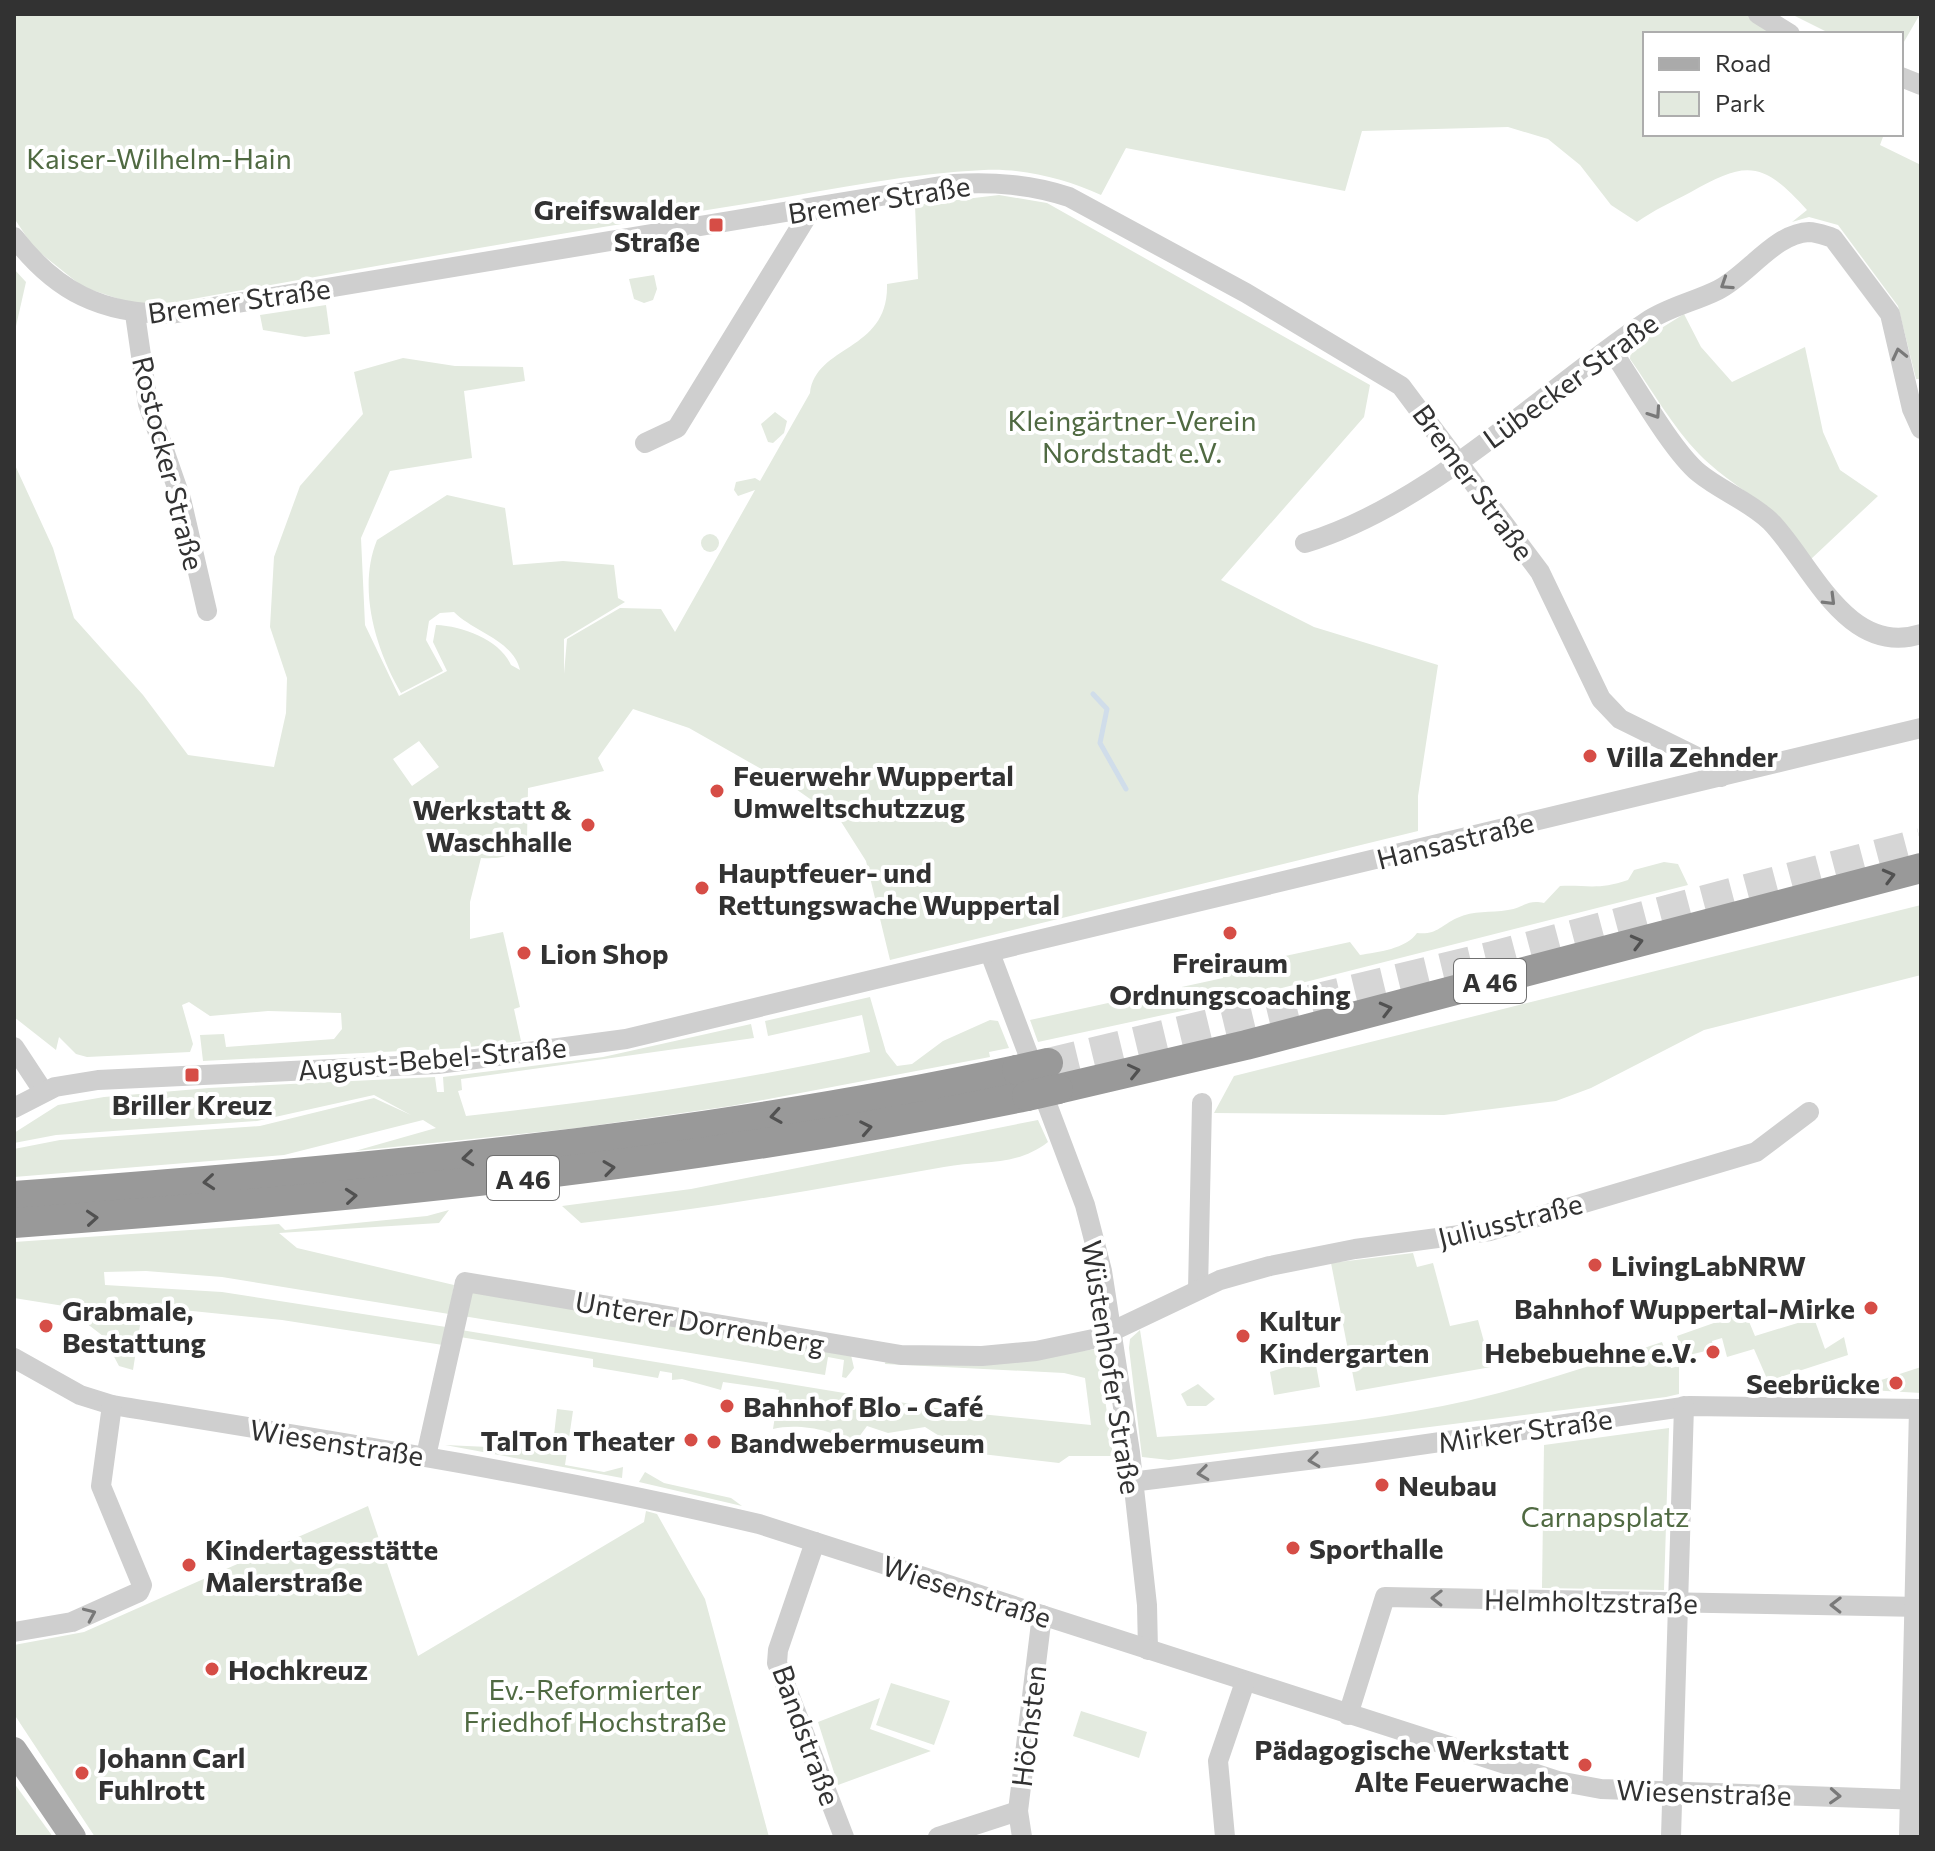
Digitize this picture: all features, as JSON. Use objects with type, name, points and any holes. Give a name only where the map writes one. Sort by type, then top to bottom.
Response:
[{"type":"highway","name":"A 46","points":[[14,1223],[348,1197],[599,1169],[823,1136],[1053,1076],[1317,1026],[1921,868]]},
{"type":"highway","name":"A 46","points":[[14,1196],[354,1169],[596,1142],[833,1106],[1022,1083]]},
{"type":"main road","points":[[14,1750],[73,1837]]},
{"type":"street","points":[[1758,14],[1787,32]]},
{"type":"street","name":"Bremer Straße","points":[[14,237],[31,259],[80,297],[135,314],[171,314],[953,184],[996,182],[1041,188],[1069,197],[1390,377],[1411,396],[1540,572],[1601,699],[1620,719],[1695,756],[1721,777]]},
{"type":"street","points":[[645,443],[677,428],[812,208]]},
{"type":"street","name":"Lübecker Straße","points":[[1305,543],[1328,536],[1389,506],[1458,461],[1664,311],[1719,290],[1786,240],[1809,232],[1833,238],[1890,314],[1912,409],[1921,429]]},
{"type":"street","name":"Rostocker Straße","points":[[135,314],[148,404],[181,499],[207,611]]},
{"type":"street","points":[[1611,349],[1688,462],[1768,520],[1793,549],[1816,586],[1838,609],[1880,632],[1898,637],[1921,634]]},
{"type":"street","name":"Hansastraße","points":[[990,953],[1921,728]]},
{"type":"street","name":"August-Bebel-Straße","points":[[14,1108],[43,1091],[98,1080],[438,1064],[557,1050],[626,1039],[990,953]]},
{"type":"street","name":"Wüstenhofer Straße","points":[[990,953],[1085,1205],[1102,1271],[1147,1605],[1148,1650]]},
{"type":"street","points":[[14,1047],[43,1091]]},
{"type":"street","points":[[1198,1290],[1202,1103]]},
{"type":"street","name":"Juliusstraße","points":[[1111,1330],[1220,1280],[1320,1255],[1490,1231],[1756,1152],[1809,1112]]},
{"type":"street","name":"Unterer Dorrenberg","points":[[426,1456],[459,1295],[465,1282],[470,1281],[802,1341],[901,1355],[982,1356],[1036,1351],[1074,1345],[1098,1338],[1111,1330]]},
{"type":"street","name":"Wiesenstraße","points":[[14,1358],[80,1395],[112,1405],[426,1456],[628,1494],[815,1542],[1558,1781],[1601,1789],[1916,1800]]},
{"type":"street","points":[[14,1632],[72,1622],[139,1592],[142,1585],[101,1486],[112,1405]]},
{"type":"street","points":[[1671,1837],[1684,1406]]},
{"type":"street","name":"Mirker Straße","points":[[1131,1482],[1441,1443],[1684,1406],[1920,1409]]},
{"type":"street","points":[[1909,1837],[1916,1800],[1920,1409]]},
{"type":"street","name":"Bandstraße","points":[[815,1542],[778,1650],[777,1663],[844,1837]]},
{"type":"street","name":"Helmholtzstraße","points":[[1348,1715],[1385,1597],[1918,1607]]},
{"type":"street","points":[[1126,1643],[1147,1605]]},
{"type":"street","name":"Höchsten","points":[[1022,1837],[1018,1811],[1042,1615]]},
{"type":"street","points":[[1225,1837],[1218,1761],[1245,1682]]},
{"type":"street","points":[[938,1837],[1018,1811]]},
{"type":"green space","name":"Kaiser-Wilhelm-Hain","points":[[14,14],[1747,14],[1776,32],[1643,32],[1643,136],[1883,136],[1880,145],[1921,165],[1921,379],[1916,379],[1898,306],[1838,225],[1809,217],[1792,222],[1807,210],[1765,174],[1740,171],[1726,175],[1637,222],[1611,205],[1580,165],[1548,139],[1508,127],[1362,131],[1345,191],[1126,148],[1101,195],[1029,173],[984,170],[952,172],[855,185],[519,241],[176,302],[137,305],[83,287],[34,248],[14,218]]},
{"type":"green space","points":[[1791,14],[1920,14],[1903,44],[1903,32],[1827,32]]},
{"type":"green space","name":"Kleingärtner-Verein Nordstadt e.V.","points":[[999,195],[1047,203],[1370,385],[1364,417],[1221,580],[1314,627],[1438,665],[1418,796],[1418,831],[890,960],[866,861],[840,820],[793,787],[689,728],[633,709],[598,758],[604,771],[528,788],[527,840],[506,856],[481,858],[470,902],[470,939],[503,932],[520,1007],[514,1009],[521,1041],[461,1048],[203,1061],[200,1035],[224,1034],[226,1047],[334,1039],[342,1029],[341,1013],[268,1011],[210,1016],[189,1002],[182,1005],[193,1044],[190,1052],[87,1057],[76,1054],[59,1037],[56,1050],[14,1017],[14,463],[53,548],[74,618],[143,695],[188,755],[274,767],[286,713],[287,678],[270,627],[274,557],[300,486],[363,414],[354,372],[403,358],[455,366],[523,367],[525,381],[464,391],[472,458],[390,471],[361,538],[365,625],[399,696],[447,671],[433,642],[436,625],[458,628],[480,636],[498,648],[511,665],[520,670],[510,651],[454,612],[440,613],[429,621],[426,640],[443,671],[401,693],[384,658],[369,599],[371,559],[377,540],[447,495],[505,508],[513,565],[563,561],[614,565],[618,598],[625,602],[564,639],[564,674],[567,639],[620,608],[661,609],[675,632],[755,490],[738,496],[734,490],[736,482],[755,478],[760,481],[810,393],[815,377],[825,365],[877,323],[885,306],[887,284],[918,279],[915,205]],"holes":[[[419,741],[439,767],[412,786],[393,759]]]},
{"type":"green space","points":[[14,269],[26,282],[14,335]]},
{"type":"green space","points":[[654,275],[657,289],[653,300],[644,303],[634,299],[629,279]]},
{"type":"green space","points":[[326,305],[330,334],[305,337],[263,330],[260,315]]},
{"type":"green space","points":[[1684,314],[1701,347],[1732,382],[1805,347],[1823,432],[1840,470],[1878,496],[1810,560],[1785,524],[1714,468],[1689,443],[1630,359],[1631,347]]},
{"type":"green space","points":[[775,412],[787,421],[784,433],[773,443],[768,442],[761,424]]},
{"type":"green space","points":[[710,534],[719,543],[710,552],[701,543]]},
{"type":"green space","points":[[1664,862],[1678,864],[1688,885],[1242,998],[1038,1042],[1030,1020],[1223,978],[1221,970],[1350,942],[1360,955],[1383,951],[1406,943],[1417,933],[1434,931],[1463,915],[1508,910],[1533,902],[1544,903],[1560,886],[1618,883],[1628,880],[1634,870]]},
{"type":"green space","points":[[1921,905],[1921,975],[1704,1030],[1591,1088],[1556,1101],[1444,1115],[1214,1113],[1234,1076]]},
{"type":"green space","points":[[870,997],[886,1052],[897,1066],[912,1064],[943,1041],[990,1020],[998,1021],[1009,1048],[989,1052],[990,1057],[731,1106],[577,1128],[355,1151],[436,1128],[423,1120],[284,1155],[14,1177],[14,1149],[60,1140],[260,1126],[374,1098],[411,1115],[374,1095],[257,1121],[56,1135],[14,1143],[14,1133],[58,1105],[104,1097],[209,1088],[435,1077],[437,1092],[444,1092],[443,1077],[603,1057],[751,1024],[754,1038],[461,1079],[462,1090],[458,1091],[466,1116],[568,1104],[669,1090],[870,1052],[862,1015],[768,1036],[765,1021]]},
{"type":"green space","points":[[1038,1120],[1048,1142],[1011,1159],[581,1223],[562,1206],[691,1189]]},
{"type":"green space","points":[[449,1210],[439,1223],[279,1233],[297,1248],[454,1285],[449,1314],[222,1277],[146,1271],[104,1272],[105,1285],[222,1292],[446,1327],[443,1345],[282,1320],[143,1306],[133,1370],[119,1366],[103,1336],[64,1306],[14,1298],[14,1242],[279,1224],[285,1230],[427,1216]]},
{"type":"green space","points":[[1413,1253],[1417,1267],[1433,1263],[1450,1326],[1478,1320],[1491,1367],[1356,1391],[1331,1263]]},
{"type":"green space","points":[[477,1290],[851,1355],[854,1368],[846,1378],[842,1377],[844,1360],[828,1357],[825,1375],[463,1316],[467,1296]]},
{"type":"green space","points":[[1745,1312],[1755,1336],[1814,1318],[1825,1349],[1844,1337],[1848,1355],[1768,1381],[1754,1349],[1727,1357],[1722,1338],[1712,1341],[1714,1349],[1685,1356],[1687,1366],[1679,1367],[1679,1394],[1666,1397],[1169,1460],[1142,1457],[1129,1348],[1130,1339],[1140,1330],[1157,1437],[1286,1428],[1415,1411],[1520,1387],[1662,1342],[1671,1368],[1679,1366],[1677,1336]]},
{"type":"green space","points":[[461,1330],[960,1412],[1091,1425],[1085,1378],[1064,1373],[885,1364],[886,1359],[1021,1358],[1098,1349],[1113,1456],[1069,1456],[1059,1463],[965,1452],[925,1427],[888,1433],[867,1426],[853,1445],[837,1435],[815,1429],[773,1429],[779,1390],[723,1382],[721,1390],[682,1379],[672,1380],[672,1373],[660,1371],[658,1378],[593,1367],[593,1359],[460,1337]]},
{"type":"green space","points":[[1298,1363],[1300,1368],[1316,1365],[1320,1387],[1274,1395],[1270,1372]]},
{"type":"green space","points":[[1921,1367],[1921,1393],[1869,1390],[1872,1383]]},
{"type":"green space","points":[[1198,1384],[1215,1399],[1206,1406],[1187,1406],[1181,1394]]},
{"type":"green space","points":[[557,1409],[573,1411],[565,1465],[604,1472],[623,1467],[622,1478],[445,1445],[533,1449],[554,1435]]},
{"type":"green space","name":"Carnapsplatz","points":[[1669,1428],[1664,1590],[1542,1588],[1544,1445]]},
{"type":"green space","points":[[645,1472],[664,1483],[731,1498],[742,1506],[639,1482]]},
{"type":"green space","name":"Ev.-Reformierter Friedhof Hochstraße","points":[[368,1506],[418,1656],[644,1522],[646,1511],[657,1514],[705,1599],[769,1837],[95,1837],[14,1714],[14,1645],[84,1632]]},
{"type":"green space","points":[[891,1683],[950,1701],[934,1745],[876,1725]]},
{"type":"green space","points":[[880,1698],[870,1729],[931,1751],[838,1785],[818,1722]]},
{"type":"green space","points":[[1081,1711],[1147,1732],[1139,1758],[1073,1736]]},
{"type":"green space","points":[[14,1783],[53,1837],[14,1837]]},
{"type":"waterway","points":[[1093,694],[1107,709],[1100,743],[1126,789]]},
{"type":"tunnel","points":[[1048,1063],[1493,956],[1921,843]]},
{"type":"place","name":"Greifswalder Straße","points":[[716,225]]},
{"type":"place","name":"Villa Zehnder","points":[[1590,756]]},
{"type":"place","name":"Feuerwehr Wuppertal Umweltschutzzug","points":[[717,791]]},
{"type":"place","name":"Werkstatt & Waschhalle","points":[[588,825]]},
{"type":"place","name":"Hauptfeuer- und Rettungswache Wuppertal","points":[[702,888]]},
{"type":"place","name":"Freiraum Ordnungscoaching","points":[[1230,933]]},
{"type":"place","name":"Lion Shop","points":[[524,953]]},
{"type":"place","name":"Briller Kreuz","points":[[192,1075]]},
{"type":"place","name":"LivingLabNRW","points":[[1595,1265]]},
{"type":"place","name":"Bahnhof Wuppertal-Mirke","points":[[1871,1308]]},
{"type":"place","name":"Grabmale, Bestattung","points":[[46,1326]]},
{"type":"place","name":"Kultur Kindergarten","points":[[1243,1336]]},
{"type":"place","name":"Hebebuehne e.V.","points":[[1713,1352]]},
{"type":"place","name":"Seebrücke","points":[[1896,1383]]},
{"type":"place","name":"Bahnhof Blo - Café","points":[[727,1406]]},
{"type":"place","name":"TalTon Theater","points":[[691,1440]]},
{"type":"place","name":"Bandwebermuseum","points":[[714,1442]]},
{"type":"place","name":"Neubau","points":[[1382,1485]]},
{"type":"place","name":"Sporthalle","points":[[1293,1548]]},
{"type":"place","name":"Kindertagesstätte Malerstraße","points":[[189,1565]]},
{"type":"place","name":"Hochkreuz","points":[[212,1669]]},
{"type":"place","name":"Pädagogische Werkstatt Alte Feuerwache","points":[[1585,1765]]},
{"type":"place","name":"Johann Carl Fuhlrott","points":[[82,1773]]}]
